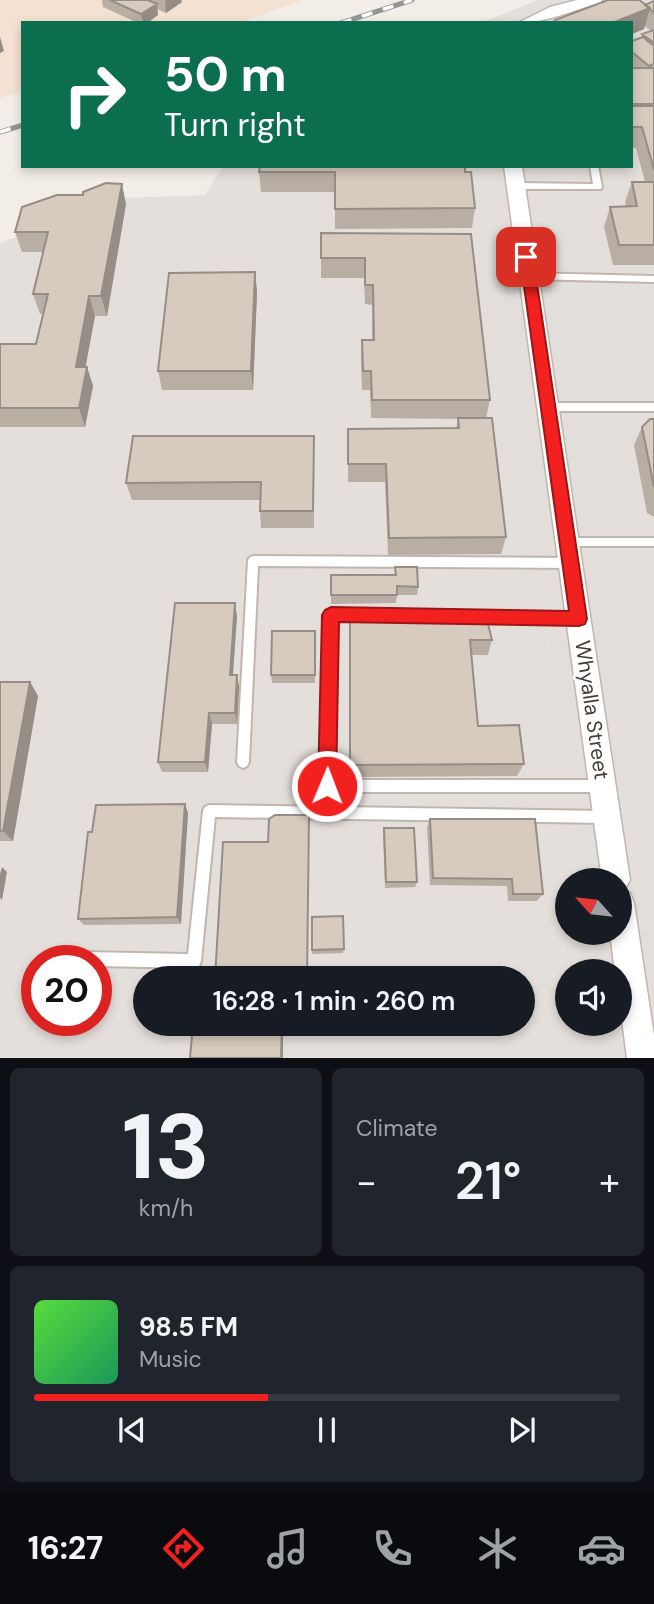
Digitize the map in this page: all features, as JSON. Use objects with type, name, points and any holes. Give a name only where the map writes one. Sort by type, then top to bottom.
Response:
[{"type":"street","points":[[530,21],[555,10],[595,0]]},
{"type":"street","name":"Whyalla Street","points":[[515,176],[614,868]]},
{"type":"street","points":[[626,945],[642,1058]]},
{"type":"lane","points":[[515,176],[598,187],[594,168]]},
{"type":"lane","points":[[529,276],[654,279]]},
{"type":"lane","points":[[548,407],[654,407]]},
{"type":"lane","points":[[243,762],[253,561],[569,552],[654,542]]},
{"type":"lane","points":[[372,615],[331,615],[327,786],[603,786]]},
{"type":"lane","points":[[455,617],[579,619]]},
{"type":"lane","points":[[112,960],[194,961],[209,811],[607,817]]},
{"type":"shaded area","points":[[0,0],[302,0],[245,21],[21,21],[21,92],[0,98]]},
{"type":"shaded area","points":[[538,0],[654,0],[654,1058],[0,1058],[0,243],[126,198],[205,195],[222,168],[633,168],[633,21],[486,21]]},
{"type":"shaded area","points":[[499,256],[514,256],[527,347],[511,347]]},
{"type":"shaded area","points":[[550,308],[561,371],[553,371],[543,309]]},
{"type":"shaded area","points":[[513,363],[529,363],[535,410],[519,409]]},
{"type":"shaded area","points":[[654,416],[654,437],[621,438],[638,518],[610,518],[590,417]]},
{"type":"shaded area","points":[[560,418],[569,418],[585,518],[576,518]]},
{"type":"shaded area","points":[[524,443],[541,444],[554,531],[535,530]]},
{"type":"shaded area","points":[[616,571],[654,571],[654,666],[633,666]]},
{"type":"shaded area","points":[[594,572],[614,699],[604,699],[584,573]]},
{"type":"shaded area","points":[[490,637],[544,637],[557,727],[501,728]]},
{"type":"shaded area","points":[[569,642],[575,694],[556,693],[549,643]]},
{"type":"shaded area","points":[[613,756],[623,756],[631,804],[620,804]]},
{"type":"shaded area","points":[[574,828],[595,828],[600,868],[579,868]]},
{"type":"shaded area","points":[[640,930],[651,930],[654,988],[649,988]]},
{"type":"shaded area","points":[[600,1036],[624,1036],[627,1058],[603,1058]]},
{"type":"building","points":[[110,0],[148,0],[157,4],[141,14]]},
{"type":"building","points":[[608,0],[639,0],[650,8],[617,21],[555,20]]},
{"type":"building","points":[[654,1],[654,13],[645,5]]},
{"type":"building","points":[[654,30],[654,43],[642,34]]},
{"type":"building","points":[[643,37],[654,46],[654,64],[649,66],[633,53],[633,41]]},
{"type":"building","points":[[633,68],[654,68],[654,104],[633,104]]},
{"type":"building","points":[[633,106],[654,106],[654,170],[642,127],[633,127]]},
{"type":"building","points":[[260,168],[465,168],[465,172],[471,172],[475,208],[335,209],[335,172],[259,172]]},
{"type":"building","points":[[632,182],[654,182],[654,245],[619,245],[610,207],[637,206]]},
{"type":"building","points":[[106,183],[122,184],[101,296],[89,296],[76,367],[87,367],[79,408],[0,408],[0,344],[36,344],[48,294],[33,294],[48,232],[15,232],[22,207],[57,195],[83,195],[83,192]]},
{"type":"building","points":[[321,233],[471,234],[490,400],[372,400],[371,371],[363,371],[362,340],[374,340],[373,285],[365,285],[365,258],[321,258]]},
{"type":"building","points":[[255,272],[251,371],[158,371],[169,273]]},
{"type":"building","points":[[458,418],[492,418],[506,537],[389,538],[386,464],[348,464],[348,429],[459,428]]},
{"type":"building","points":[[650,419],[654,419],[654,487],[642,427]]},
{"type":"building","points":[[133,436],[314,436],[313,511],[260,511],[261,482],[126,483]]},
{"type":"building","points":[[395,567],[417,567],[418,587],[397,586],[397,595],[331,595],[331,575],[396,575]]},
{"type":"building","points":[[175,603],[235,603],[230,675],[237,675],[235,713],[209,713],[205,762],[158,762]]},
{"type":"building","points":[[350,608],[485,612],[492,640],[470,640],[478,726],[519,725],[524,764],[350,765]]},
{"type":"building","points":[[272,631],[315,631],[315,675],[271,675]]},
{"type":"building","points":[[0,682],[30,682],[3,831],[0,831]]},
{"type":"building","points":[[185,804],[177,917],[78,919],[88,832],[92,832],[96,805]]},
{"type":"building","points":[[275,815],[309,815],[307,966],[216,966],[223,842],[268,842],[269,819]]},
{"type":"building","points":[[430,819],[535,819],[543,894],[513,894],[512,879],[433,878]]},
{"type":"building","points":[[384,828],[414,828],[417,882],[386,882]]},
{"type":"building","points":[[343,916],[344,949],[312,950],[312,917]]},
{"type":"building","points":[[192,1036],[282,1036],[281,1058],[190,1058]]},
{"type":"railway","points":[[347,21],[412,0]]},
{"type":"railway","points":[[0,132],[21,126]]},
{"type":"route","points":[[327,786],[331,615],[579,619],[526,257]]}]
